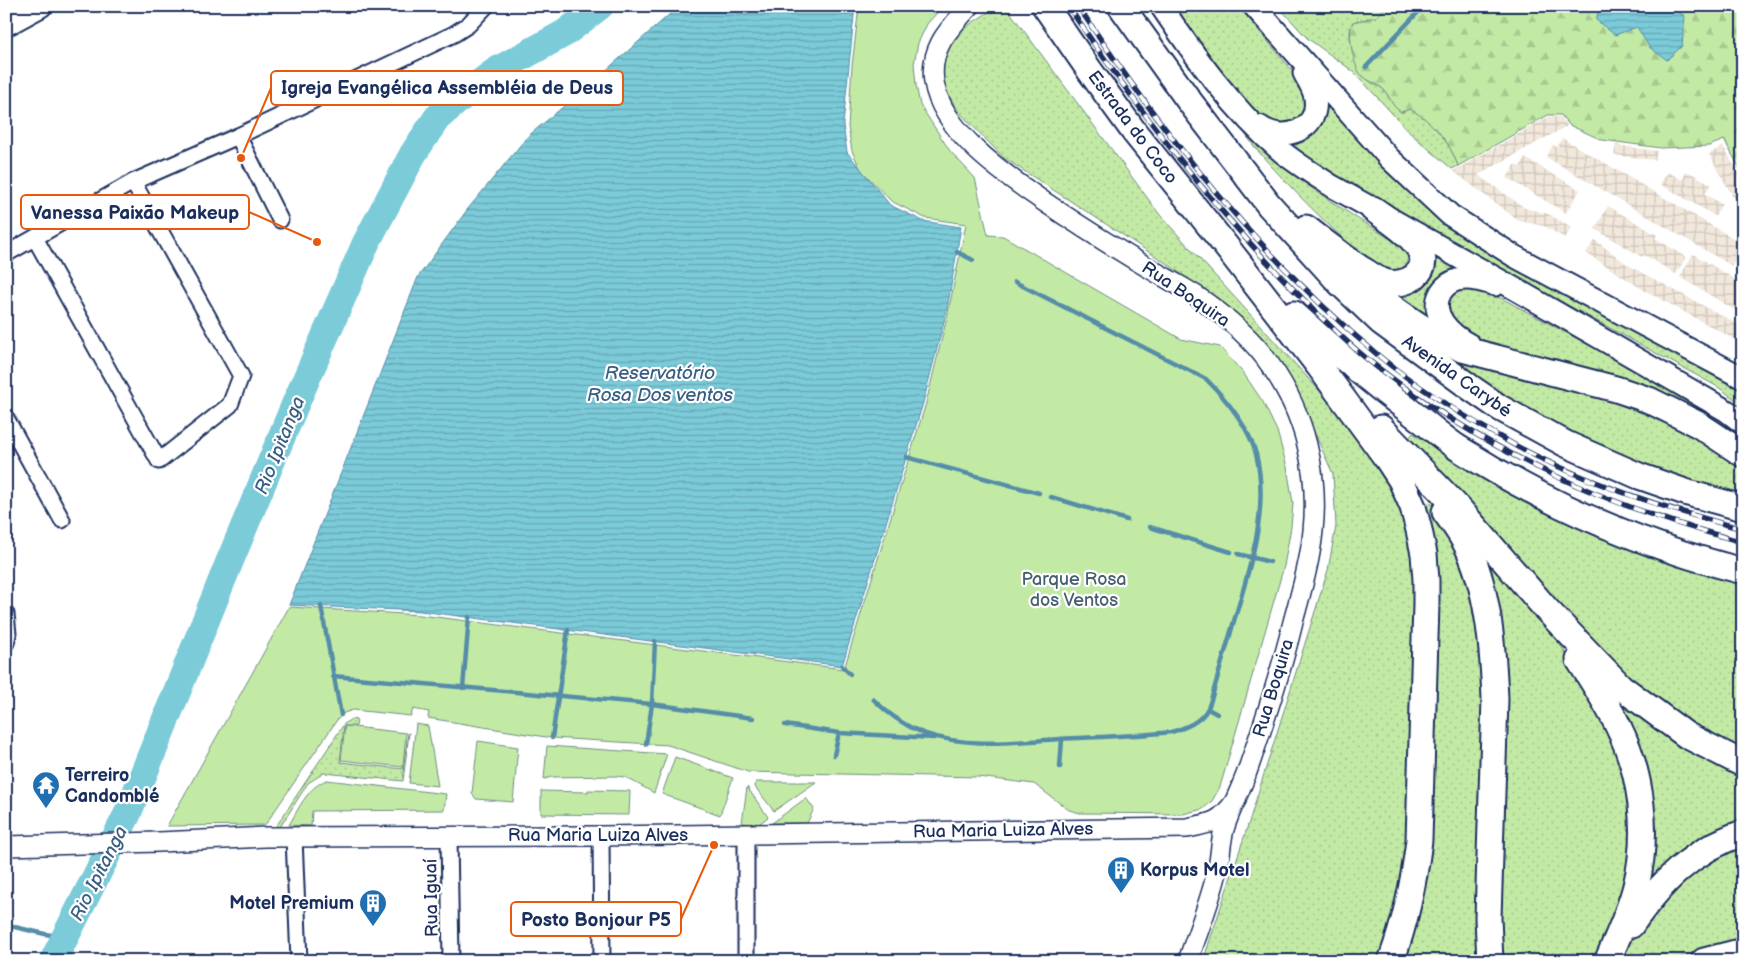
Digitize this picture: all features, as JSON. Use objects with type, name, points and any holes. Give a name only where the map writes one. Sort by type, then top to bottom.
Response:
[{"type":"highway","name":"Estrada do Coco","points":[[1045,6],[1135,133],[1225,245]]},
{"type":"highway","points":[[1122,6],[1190,102],[1232,156],[1278,203],[1335,251],[1377,279],[1385,282],[1402,282],[1411,279],[1418,273],[1421,267],[1420,251],[1417,245],[1409,236],[1373,209]]},
{"type":"highway","name":"Avenida Carybé","points":[[1232,156],[1269,205],[1308,249],[1381,322],[1500,408],[1599,460],[1688,493],[1743,508]]},
{"type":"highway","points":[[1225,245],[1319,366],[1401,480],[1413,507],[1424,554],[1426,604],[1419,840],[1415,878],[1406,917],[1391,961]]},
{"type":"highway","points":[[1225,245],[1283,304],[1335,352],[1458,447],[1552,500],[1611,527],[1664,547],[1743,571]]},
{"type":"highway","points":[[1308,249],[1423,330],[1443,341],[1462,349],[1584,380],[1649,400],[1700,425],[1743,454]]},
{"type":"highway","points":[[1319,366],[1460,510],[1546,610],[1637,701],[1686,736],[1743,764]]},
{"type":"highway","points":[[1397,445],[1450,518],[1470,551],[1490,632],[1495,699],[1488,918],[1490,961]]},
{"type":"highway","points":[[1546,610],[1606,702],[1631,757],[1637,778],[1641,803],[1642,854],[1636,886],[1628,912],[1608,959]]},
{"type":"highway","points":[[1608,959],[1650,897],[1682,866],[1726,839],[1743,833]]},
{"type":"highway","points":[[1704,961],[1743,951]]},
{"type":"main road","points":[[6,25],[41,6]]},
{"type":"main road","points":[[1161,6],[1190,50],[1247,117],[1282,151],[1332,186],[1727,411],[1743,423]]},
{"type":"main road","points":[[1254,6],[1389,158],[1450,215],[1514,256],[1743,378]]},
{"type":"main road","points":[[1247,117],[1270,133],[1286,135],[1302,130],[1313,117],[1316,108],[1313,90],[1289,46]]},
{"type":"main road","points":[[1513,363],[1479,349],[1455,335],[1441,320],[1438,304],[1444,288],[1451,282],[1466,279],[1484,281],[1524,294]]},
{"type":"street","points":[[6,254],[133,182],[238,136],[454,34],[468,25],[486,6]]},
{"type":"street","name":"Rua Boquira","points":[[980,6],[964,12],[946,31],[937,50],[934,81],[938,97],[955,126],[983,156],[1004,174],[1094,236],[1194,295],[1230,321],[1271,365],[1296,410],[1303,427],[1313,471],[1315,503],[1313,533],[1306,574],[1288,646],[1247,770],[1224,830],[1217,873],[1188,961]]},
{"type":"street","points":[[238,136],[280,220]]},
{"type":"street","points":[[35,238],[159,461],[230,405],[241,376],[133,182]]},
{"type":"street","points":[[6,418],[62,520]]},
{"type":"street","points":[[6,614],[8,634],[6,643]]},
{"type":"street","name":"Rua Maria Luiza Alves","points":[[6,846],[294,836],[601,836],[1187,828],[1206,824],[1221,818],[1236,800]]},
{"type":"street","name":"Rua Maria Luiza Alves","points":[[1187,828],[1206,832],[1214,838],[1220,857]]},
{"type":"street","points":[[746,833],[746,961]]},
{"type":"street","points":[[294,836],[299,961]]},
{"type":"street","name":"Rua Iguaí","points":[[449,836],[451,961]]},
{"type":"street","points":[[601,836],[602,961]]},
{"type":"shaded area","points":[[1548,117],[1561,117],[1567,126],[1478,175],[1525,208],[1548,214],[1572,227],[1565,238],[1544,226],[1519,221],[1453,171]]},
{"type":"shaded area","points":[[1562,138],[1743,244],[1732,266],[1546,157],[1553,145],[1557,147]]},
{"type":"shaded area","points":[[1616,145],[1657,151],[1655,160],[1614,155]]},
{"type":"shaded area","points":[[1723,146],[1743,181],[1743,215],[1709,154]]},
{"type":"shaded area","points":[[1525,158],[1580,190],[1566,213],[1507,178],[1515,165],[1520,167]]},
{"type":"shaded area","points":[[1687,171],[1711,184],[1705,194],[1722,204],[1715,216],[1660,184],[1668,172],[1682,180]]},
{"type":"shaded area","points":[[1608,206],[1657,235],[1655,238],[1686,257],[1676,274],[1644,255],[1642,257],[1595,229]]},
{"type":"shaded area","points":[[1595,240],[1628,265],[1743,327],[1743,344],[1642,289],[1586,253]]},
{"type":"shaded area","points":[[1693,254],[1743,284],[1743,315],[1680,277]]},
{"type":"green space","name":"Parque Rosa dos Ventos","points":[[859,6],[943,6],[927,24],[918,43],[914,64],[916,85],[920,105],[950,151],[975,178],[988,235],[1003,236],[1181,339],[1220,347],[1244,374],[1263,402],[1277,431],[1287,467],[1293,503],[1291,527],[1284,566],[1220,787],[1212,801],[1203,809],[1183,814],[1080,813],[1069,810],[1034,784],[978,777],[748,772],[668,745],[552,738],[428,718],[429,712],[413,709],[411,716],[353,710],[344,713],[337,720],[265,825],[167,826],[289,607],[420,615],[844,669],[926,403],[948,313],[966,224],[925,218],[891,201],[861,170],[852,151],[848,127],[852,66]]},
{"type":"green space","points":[[1171,6],[1238,6],[1297,76],[1306,100],[1304,114],[1293,124],[1278,125],[1257,115],[1230,86]]},
{"type":"green space","points":[[1278,6],[1388,6],[1376,17],[1353,22],[1350,36],[1356,60],[1368,80],[1382,88],[1401,112],[1410,109],[1433,126],[1445,140],[1458,166],[1452,169],[1410,133],[1354,72],[1307,38]]},
{"type":"green space","points":[[1388,6],[1743,6],[1743,174],[1724,140],[1709,146],[1661,148],[1602,140],[1569,125],[1561,115],[1548,115],[1458,166],[1445,141],[1433,126],[1410,109],[1401,112],[1382,88],[1359,72],[1351,40],[1353,22],[1376,17]]},
{"type":"green space","points":[[1002,8],[1010,12],[1160,215],[1336,409],[1394,488],[1416,559],[1408,855],[1382,961],[1203,961],[1328,570],[1336,526],[1333,474],[1290,378],[1244,320],[1169,265],[1004,158],[958,111],[947,92],[942,73],[945,51],[957,33],[990,11]]},
{"type":"green space","points":[[1325,104],[1379,163],[1447,223],[1521,271],[1743,392],[1743,405],[1718,387],[1362,193],[1313,161],[1294,147],[1310,135]]},
{"type":"green space","points":[[1236,122],[1298,178],[1403,247],[1408,256],[1405,265],[1397,270],[1390,270],[1377,264],[1344,239],[1275,170]]},
{"type":"green space","points":[[1433,251],[1459,266],[1442,276],[1431,288],[1427,304],[1429,323],[1392,296],[1409,292]]},
{"type":"green space","points":[[1468,290],[1488,293],[1503,299],[1673,390],[1723,419],[1743,434],[1743,441],[1643,385],[1594,369],[1494,344],[1471,334],[1455,322],[1448,309],[1453,293]]},
{"type":"green space","points":[[1462,360],[1526,380],[1608,400],[1667,423],[1725,456],[1743,470],[1743,495],[1654,470],[1569,432],[1494,389],[1459,364]]},
{"type":"green space","points":[[1413,433],[1483,478],[1577,526],[1675,565],[1743,585],[1743,756],[1636,691],[1409,438]]},
{"type":"green space","points":[[1430,502],[1440,515],[1460,553],[1483,640],[1481,961],[1399,961],[1412,922],[1423,504]]},
{"type":"green space","points":[[1483,548],[1561,646],[1594,698],[1620,746],[1637,847],[1599,961],[1500,961]]},
{"type":"green space","points":[[1616,697],[1743,772],[1743,827],[1646,893]]},
{"type":"green space","points":[[351,719],[357,720],[356,726],[344,726],[340,762],[403,769],[409,733],[403,781],[324,773],[308,783],[280,827],[275,828],[344,724]]},
{"type":"green space","points":[[416,724],[428,726],[438,786],[409,783]]},
{"type":"green space","points":[[345,726],[406,733],[403,767],[341,760]]},
{"type":"green space","points":[[478,741],[518,747],[513,802],[476,799],[472,793]]},
{"type":"green space","points":[[547,746],[667,754],[654,793],[625,777],[552,777],[544,779]]},
{"type":"green space","points":[[675,757],[733,778],[720,815],[662,794]]},
{"type":"green space","points":[[327,780],[446,794],[444,810],[312,811],[311,826],[289,825],[314,787]]},
{"type":"green space","points":[[756,782],[816,782],[774,811],[755,787]]},
{"type":"green space","points":[[747,787],[768,817],[759,824],[742,823]]},
{"type":"green space","points":[[588,790],[630,791],[629,815],[541,814],[541,791],[588,792]]},
{"type":"green space","points":[[806,798],[814,809],[807,823],[772,823]]},
{"type":"green space","points":[[1743,841],[1743,937],[1670,961],[1618,961],[1646,916],[1678,880]]},
{"type":"water","name":"Reservatório Rosa Dos ventos","points":[[679,6],[855,6],[843,125],[847,152],[890,205],[923,221],[961,227],[947,310],[923,403],[842,666],[420,611],[289,605],[418,277],[467,210],[527,137]]},
{"type":"water","points":[[1602,6],[1669,6],[1685,16],[1682,46],[1667,60],[1649,47],[1637,27],[1615,35],[1596,20],[1599,9]]},
{"type":"waterway","name":"Rio Ipitanga","points":[[53,961],[127,815],[294,407],[366,243],[413,154],[437,118],[465,94],[496,71],[565,33],[600,6]]},
{"type":"waterway","points":[[1366,67],[1424,6]]},
{"type":"waterway","points":[[1737,6],[1743,15]]},
{"type":"waterway","points":[[957,252],[973,260]]},
{"type":"waterway","points":[[873,699],[896,719],[923,733],[956,741],[991,743],[1171,732],[1197,721],[1205,713],[1210,703],[1249,569],[1259,523],[1260,477],[1256,454],[1248,433],[1228,404],[1206,379],[1015,282]]},
{"type":"waterway","points":[[906,457],[1039,493]]},
{"type":"waterway","points":[[1051,497],[1127,520]]},
{"type":"waterway","points":[[1150,527],[1231,552]]},
{"type":"waterway","points":[[1238,554],[1270,562]]},
{"type":"waterway","points":[[321,606],[341,715]]},
{"type":"waterway","points":[[463,688],[469,617]]},
{"type":"waterway","points":[[552,738],[568,630]]},
{"type":"waterway","points":[[646,744],[652,704],[655,641]]},
{"type":"waterway","points":[[842,666],[850,674]]},
{"type":"waterway","points":[[333,676],[652,704],[753,718]]},
{"type":"waterway","points":[[1208,709],[1217,714]]},
{"type":"waterway","points":[[785,725],[839,733],[934,738]]},
{"type":"waterway","points":[[834,755],[839,733]]},
{"type":"waterway","points":[[1060,767],[1062,739]]},
{"type":"waterway","points":[[6,925],[64,937]]},
{"type":"railway","points":[[1068,6],[1174,152],[1231,222],[1312,308],[1377,367],[1419,398],[1462,426],[1551,474],[1644,512],[1743,542]]},
{"type":"railway","points":[[1078,6],[1144,101],[1216,192],[1294,278],[1379,356],[1429,393],[1465,416],[1518,447],[1572,473],[1685,513],[1743,529]]},
{"type":"place","name":"Igreja Evangélica Assembléia de Deus","points":[[241,158]]},
{"type":"place","name":"Vanessa Paixão Makeup","points":[[317,242]]},
{"type":"place","name":"Terreiro Candomblé","points":[[46,809]]},
{"type":"place","name":"Posto Bonjour P5","points":[[714,845]]},
{"type":"place","name":"Korpus Motel","points":[[1121,894]]},
{"type":"place","name":"Motel Premium","points":[[373,927]]}]
